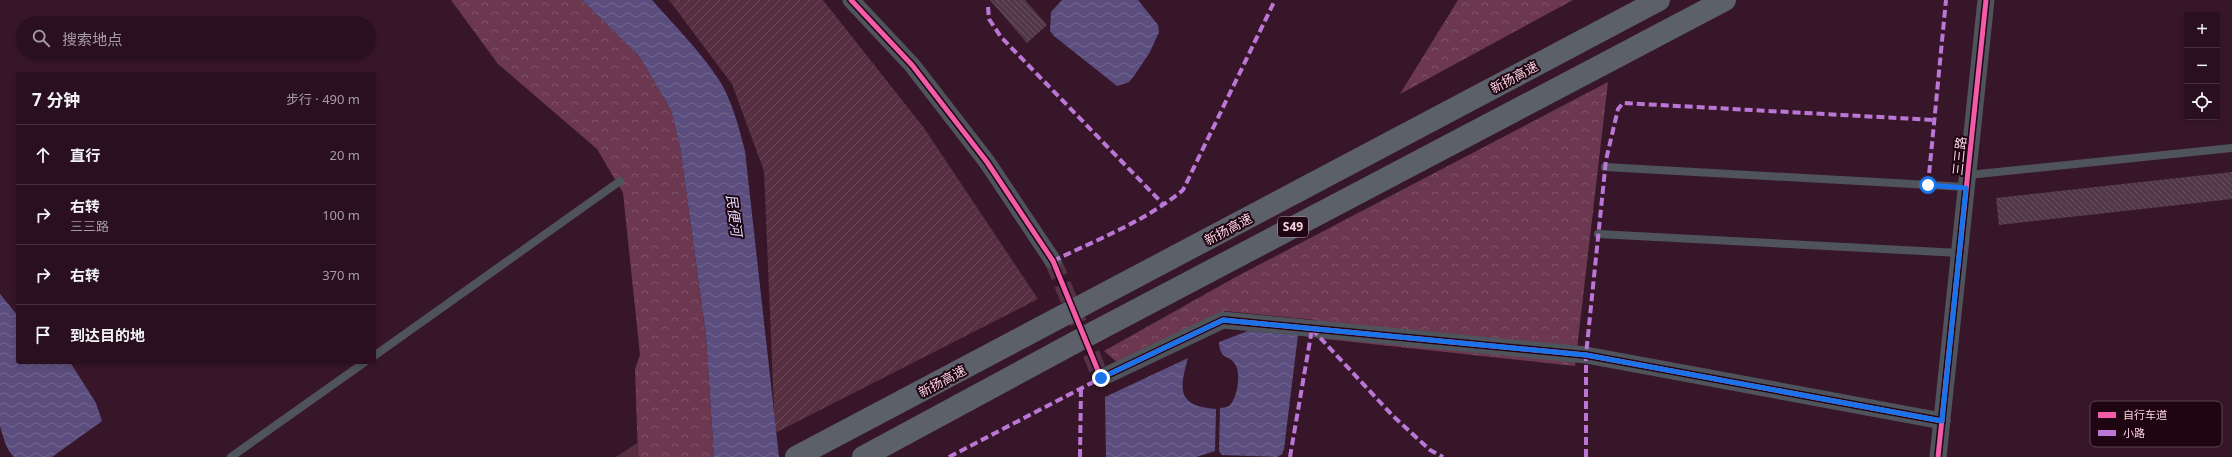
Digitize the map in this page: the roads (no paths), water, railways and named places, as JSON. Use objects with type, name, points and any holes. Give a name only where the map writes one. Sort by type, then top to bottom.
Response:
[{"type":"highway","name":"新扬高速","points":[[796,457],[1659,0]]},
{"type":"highway","name":"S49","points":[[863,457],[1083,338],[1725,0]]},
{"type":"street","points":[[851,0],[912,65],[982,156],[1053,262]]},
{"type":"street","name":"三三路","points":[[1938,457],[1986,0]]},
{"type":"street","points":[[1101,378],[1223,320],[1586,355],[1942,421]]},
{"type":"lane","points":[[1605,167],[1967,181],[2232,148]]},
{"type":"lane","points":[[376,355],[620,181]]},
{"type":"lane","points":[[1598,234],[1960,253]]},
{"type":"lane","points":[[231,457],[362,364]]},
{"type":"water","name":"民便河","points":[[582,0],[652,0],[704,59],[728,96],[735,114],[745,151],[779,457],[714,457],[706,336],[680,146],[671,110],[639,56]]},
{"type":"water","points":[[1062,0],[1138,0],[1158,25],[1159,32],[1150,52],[1129,82],[1117,86],[1054,36],[1050,31],[1051,12]]},
{"type":"water","points":[[0,294],[16,314],[16,364],[71,364],[96,403],[102,421],[52,457],[14,457],[7,447],[0,426]]},
{"type":"water","points":[[1248,331],[1298,335],[1284,449],[1282,454],[1277,457],[1222,455],[1219,451],[1220,408],[1229,406],[1232,403],[1236,393],[1238,375],[1234,362],[1221,352],[1219,342]]},
{"type":"water","points":[[1188,358],[1183,379],[1184,394],[1188,400],[1194,404],[1216,409],[1215,451],[1196,457],[1106,457],[1105,397]]},
{"type":"tunnel","points":[[1053,261],[1101,378]]}]
